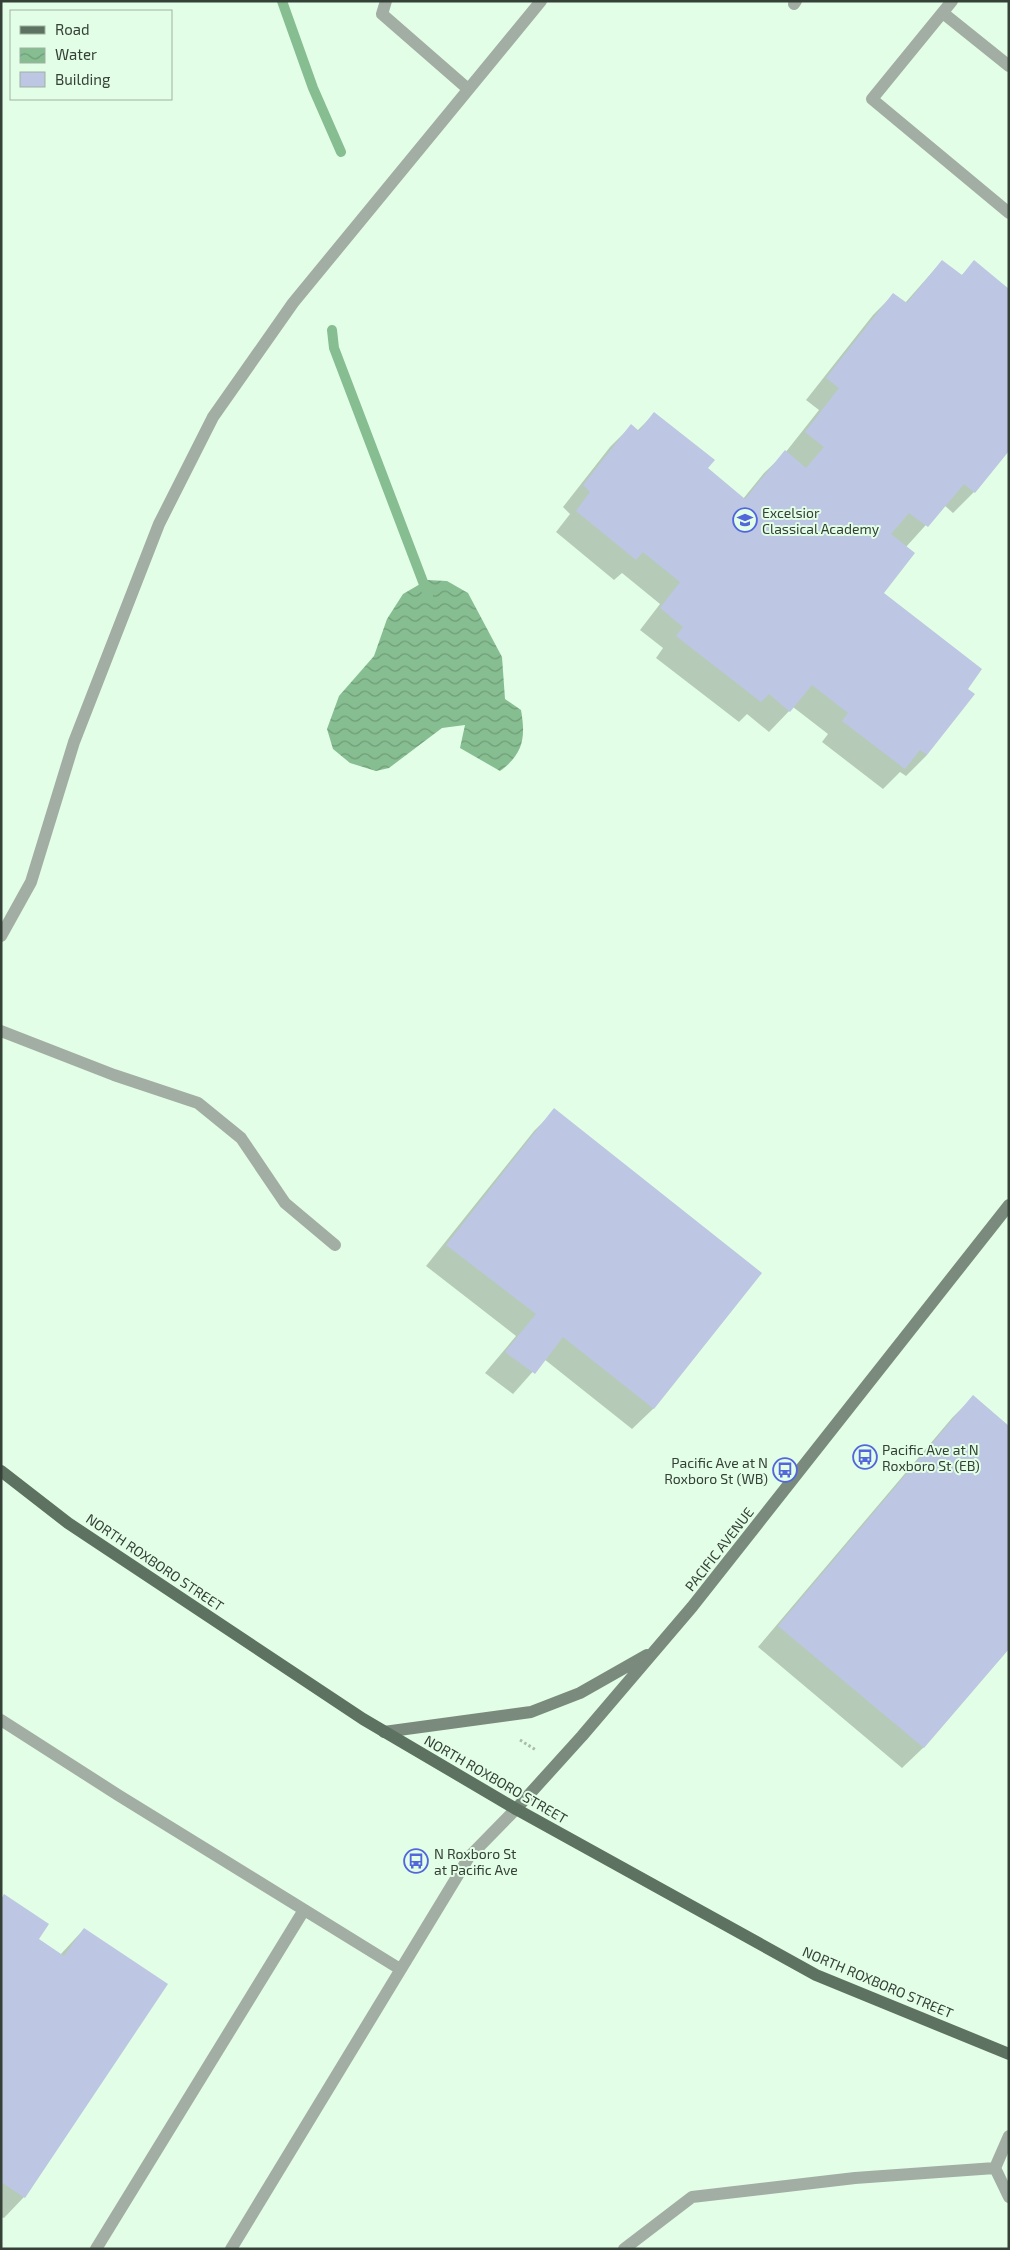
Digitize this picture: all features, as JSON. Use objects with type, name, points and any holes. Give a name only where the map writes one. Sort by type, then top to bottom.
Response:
[{"type":"main road","name":"NORTH ROXBORO STREET","points":[[1,1471],[68,1523],[384,1732],[516,1809],[816,1975],[1009,2054]]},
{"type":"street","name":"PACIFIC AVENUE","points":[[516,1809],[692,1607],[1009,1205]]},
{"type":"street","points":[[384,1732],[532,1712],[580,1693],[655,1650]]},
{"type":"lane","points":[[386,1],[382,14],[468,89]]},
{"type":"lane","points":[[1,936],[31,882],[74,742],[159,524],[213,417],[293,303],[540,1]]},
{"type":"lane","points":[[952,1],[872,99],[1009,213]]},
{"type":"lane","points":[[942,13],[1009,66]]},
{"type":"lane","points":[[1,1031],[114,1075],[198,1103],[241,1138],[285,1203],[335,1245]]},
{"type":"lane","points":[[1,1720],[400,1969]]},
{"type":"lane","points":[[231,2249],[469,1857],[516,1809]]},
{"type":"lane","points":[[96,2249],[304,1910]]},
{"type":"lane","points":[[1009,2136],[995,2168],[1009,2197]]},
{"type":"lane","points":[[624,2249],[692,2197],[855,2178],[995,2168]]},
{"type":"path","points":[[513,1738],[529,1744],[538,1752]]},
{"type":"water","points":[[427,580],[447,581],[468,593],[502,657],[505,699],[521,710],[523,737],[514,758],[500,771],[460,748],[465,725],[442,728],[389,768],[376,771],[350,763],[333,749],[327,729],[339,696],[374,656],[387,619],[403,594]]},
{"type":"building","name":"Excelsior Classical Academy","points":[[942,260],[962,275],[974,260],[1009,289],[1009,451],[975,493],[964,484],[928,527],[909,513],[891,534],[915,553],[884,593],[982,669],[968,689],[975,694],[927,755],[920,750],[905,769],[842,721],[848,713],[812,685],[790,712],[769,694],[761,702],[676,636],[683,627],[660,608],[680,582],[643,552],[636,560],[576,511],[590,492],[583,485],[631,424],[639,431],[654,412],[715,460],[708,468],[745,499],[785,450],[806,468],[824,447],[805,432],[839,388],[826,378],[893,293],[907,303]]},
{"type":"building","points":[[554,1108],[762,1273],[654,1409],[563,1337],[535,1374],[505,1352],[536,1314],[446,1245]]},
{"type":"building","points":[[973,1395],[1009,1426],[1009,1649],[924,1748],[778,1626]]},
{"type":"building","points":[[4,1894],[49,1924],[39,1939],[64,1956],[84,1928],[168,1984],[25,2198],[1,2182],[1,1899]]},
{"type":"waterway","points":[[282,1],[313,88],[341,152]]},
{"type":"waterway","points":[[332,330],[334,348],[428,595]]},
{"type":"place","name":"Excelsior Classical Academy","points":[[745,520]]},
{"type":"place","name":"Pacific Ave at N Roxboro St (EB)","points":[[865,1457]]},
{"type":"place","name":"Pacific Ave at N Roxboro St (WB)","points":[[785,1470]]},
{"type":"place","name":"N Roxboro St at Pacific Ave","points":[[416,1861]]}]
